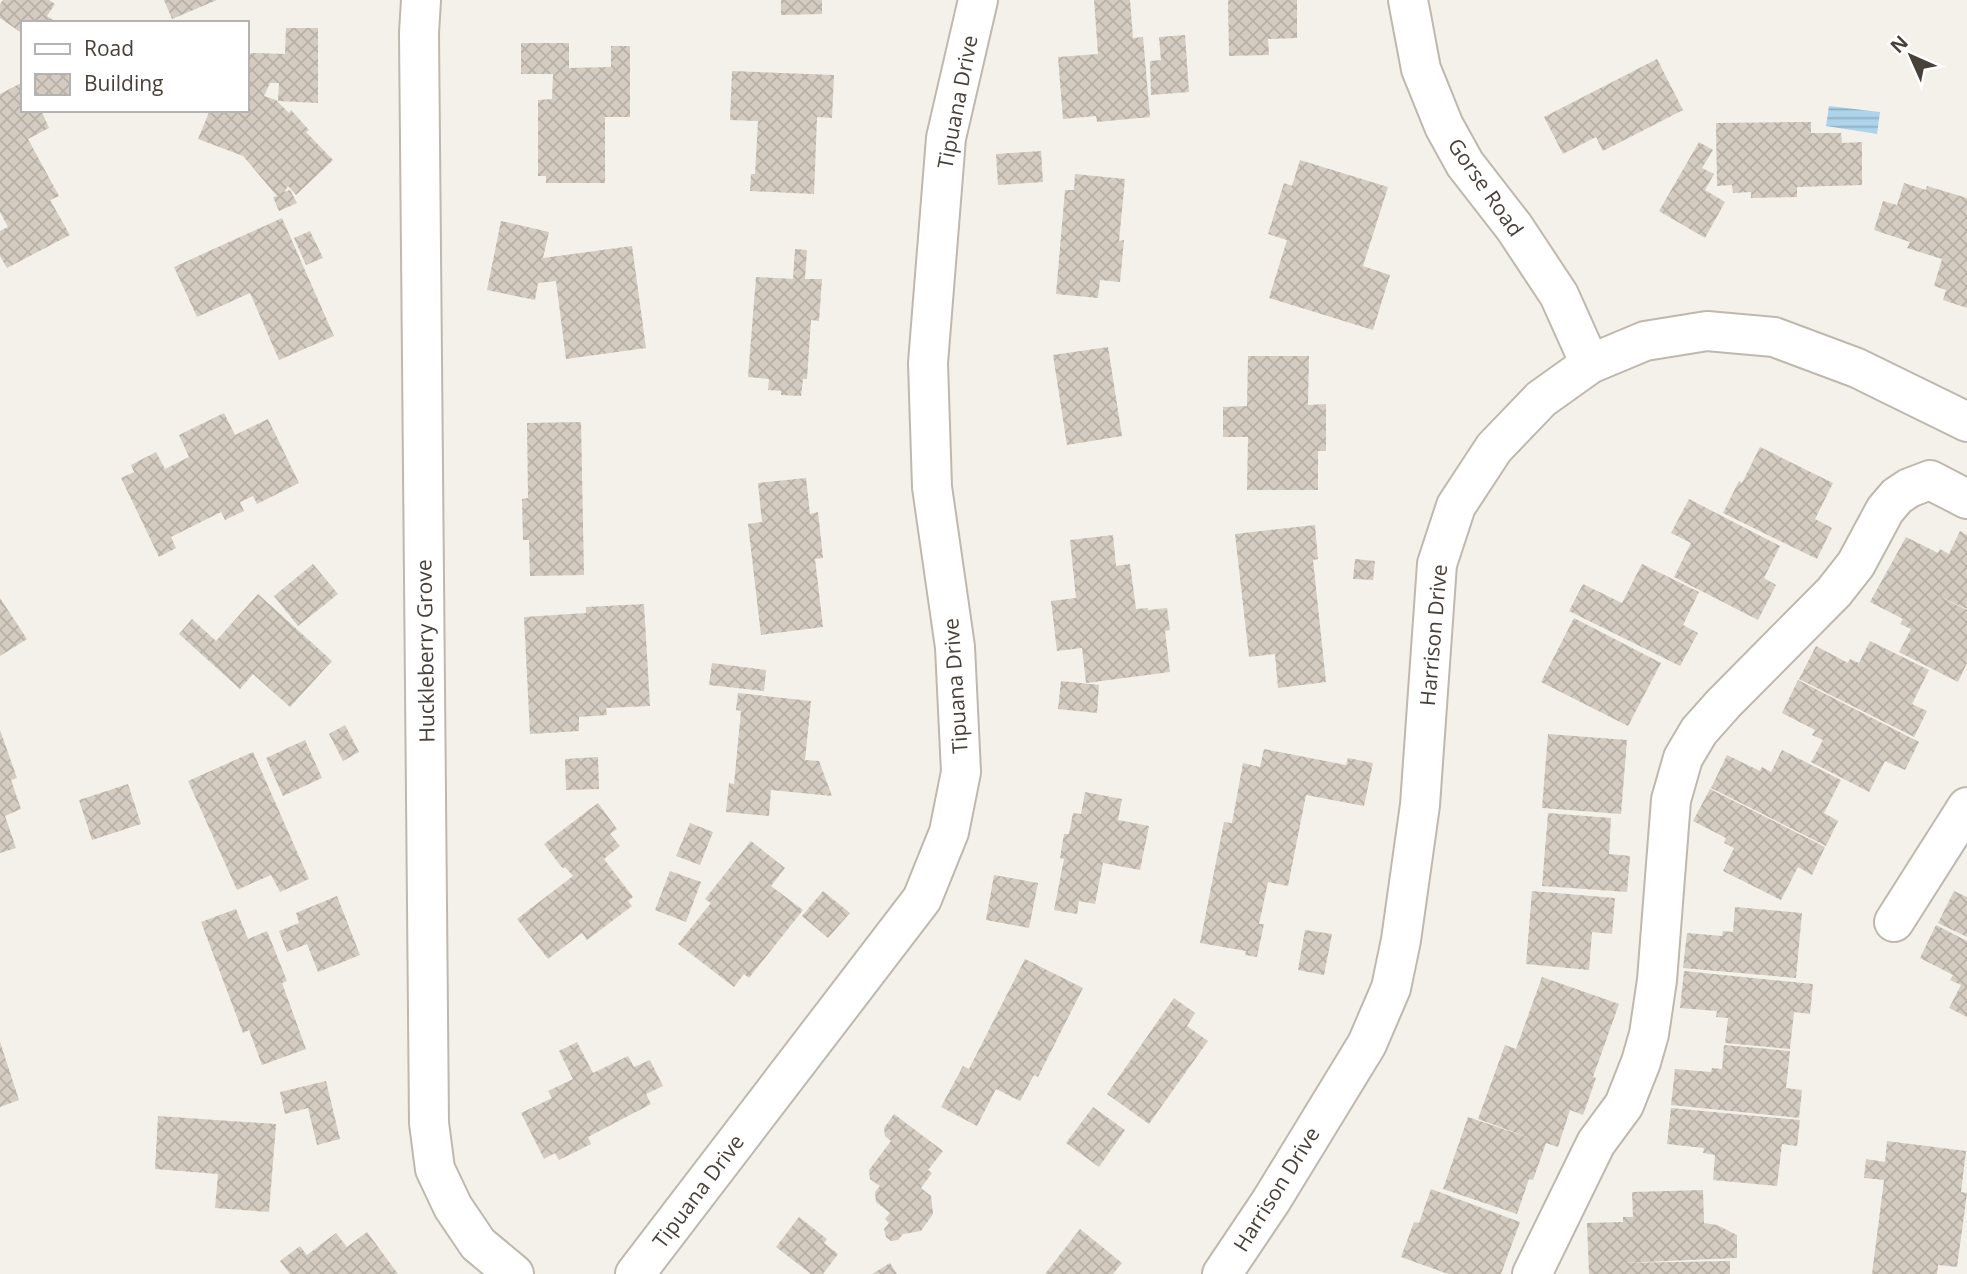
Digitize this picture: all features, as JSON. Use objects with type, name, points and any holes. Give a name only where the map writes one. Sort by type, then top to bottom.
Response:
[{"type":"street","name":"Huckleberry Grove","points":[[421,0],[419,33],[429,1123],[435,1169],[453,1208],[478,1244],[514,1274]]},
{"type":"street","name":"Tipuana Drive","points":[[635,1274],[922,899],[949,832],[961,772],[955,648],[932,487],[928,363],[946,138],[978,0]]},
{"type":"street","name":"Gorse Road","points":[[1408,0],[1421,69],[1444,126],[1465,164],[1514,227],[1559,295],[1590,364]]},
{"type":"street","name":"Harrison Drive","points":[[1222,1274],[1367,1044],[1391,988],[1401,940],[1420,805],[1437,564],[1455,506],[1494,448],[1541,399],[1590,364],[1645,341],[1707,331],[1774,337],[1857,368],[1967,422]]},
{"type":"street","points":[[1532,1274],[1596,1143],[1623,1105],[1641,1062],[1649,1034],[1657,980],[1671,800],[1683,758],[1699,731],[1724,703],[1834,592],[1856,565],[1885,510],[1896,496],[1930,480],[1967,499]]},
{"type":"street","points":[[1894,922],[1967,807]]},
{"type":"water","points":[[1829,106],[1880,112],[1877,134],[1826,126]]},
{"type":"building","points":[[3,0],[49,0],[55,4],[47,16],[53,20],[21,21],[21,33],[0,18],[0,4]]},
{"type":"building","points":[[164,0],[217,0],[172,19]]},
{"type":"building","points":[[781,0],[822,0],[822,14],[781,15]]},
{"type":"building","points":[[1094,0],[1130,0],[1133,38],[1143,37],[1150,117],[1097,122],[1096,116],[1063,119],[1058,57],[1098,54]]},
{"type":"building","points":[[1228,0],[1297,0],[1297,38],[1268,39],[1269,55],[1229,56]]},
{"type":"building","points":[[286,28],[318,28],[318,103],[278,101],[279,83],[270,83],[264,96],[276,100],[289,113],[291,110],[309,130],[306,132],[333,160],[296,195],[288,186],[284,192],[290,190],[297,203],[279,211],[273,197],[277,196],[243,156],[198,139],[209,112],[248,112],[248,60],[251,53],[285,54]]},
{"type":"building","points":[[1185,35],[1189,92],[1151,95],[1150,61],[1161,60],[1159,37]]},
{"type":"building","points":[[521,43],[569,43],[569,68],[611,67],[611,46],[630,46],[630,117],[605,117],[605,183],[546,183],[546,176],[538,176],[538,100],[552,99],[553,74],[521,74]]},
{"type":"building","points":[[1657,59],[1683,110],[1603,151],[1596,137],[1563,154],[1544,117]]},
{"type":"building","points":[[732,71],[834,75],[832,118],[817,117],[814,194],[750,191],[751,174],[755,174],[758,121],[730,120]]},
{"type":"building","points":[[21,83],[21,112],[42,112],[49,128],[28,139],[59,196],[50,200],[70,235],[7,268],[0,256],[0,231],[8,227],[0,212],[0,94]]},
{"type":"building","points":[[1811,122],[1811,133],[1841,133],[1842,143],[1862,142],[1862,185],[1797,187],[1797,197],[1751,198],[1751,192],[1733,193],[1732,185],[1717,186],[1716,123]]},
{"type":"building","points":[[1699,142],[1713,150],[1702,168],[1714,174],[1705,190],[1725,202],[1705,238],[1659,211]]},
{"type":"building","points":[[1041,151],[1043,182],[998,185],[996,154]]},
{"type":"building","points":[[1300,160],[1388,187],[1363,266],[1390,275],[1373,330],[1269,298],[1287,240],[1268,234],[1284,183],[1292,186]]},
{"type":"building","points":[[1075,174],[1125,179],[1119,241],[1124,240],[1120,282],[1100,280],[1098,298],[1056,294],[1065,190],[1074,190]]},
{"type":"building","points":[[1904,183],[1926,190],[1927,186],[1967,198],[1967,308],[1943,300],[1946,290],[1934,286],[1942,259],[1907,248],[1910,242],[1874,230],[1883,201],[1897,205]]},
{"type":"building","points":[[282,218],[334,336],[279,360],[250,293],[197,317],[174,267]]},
{"type":"building","points":[[501,221],[549,232],[543,258],[632,246],[646,348],[566,359],[556,281],[538,283],[535,300],[487,290]]},
{"type":"building","points":[[310,231],[323,258],[306,265],[294,238]]},
{"type":"building","points":[[795,249],[807,250],[805,279],[822,279],[819,321],[811,320],[807,379],[803,379],[801,396],[781,395],[781,391],[768,390],[769,379],[748,377],[756,277],[793,279]]},
{"type":"building","points":[[1108,347],[1122,436],[1067,445],[1053,355]]},
{"type":"building","points":[[1248,356],[1309,356],[1308,405],[1326,404],[1326,451],[1318,451],[1318,490],[1247,490],[1248,437],[1223,437],[1223,407],[1247,406]]},
{"type":"building","points":[[224,413],[235,435],[268,419],[299,483],[257,504],[253,496],[240,502],[244,511],[225,520],[221,512],[171,537],[176,548],[159,557],[121,478],[134,472],[131,465],[156,452],[165,469],[189,457],[179,435]]},
{"type":"building","points":[[581,422],[584,575],[530,576],[529,540],[523,540],[522,499],[528,498],[527,423]]},
{"type":"building","points":[[1760,447],[1833,483],[1815,519],[1832,528],[1817,559],[1723,513]]},
{"type":"building","points":[[806,478],[810,514],[818,512],[823,558],[815,559],[823,627],[761,635],[748,524],[762,522],[758,483]]},
{"type":"building","points":[[1689,499],[1780,546],[1764,578],[1776,585],[1758,620],[1674,577],[1691,543],[1671,533]]},
{"type":"building","points":[[1315,525],[1318,559],[1313,560],[1326,682],[1278,688],[1275,654],[1249,657],[1235,534]]},
{"type":"building","points":[[1960,531],[1967,535],[1967,609],[1932,593],[1967,610],[1967,663],[1958,682],[1899,652],[1911,629],[1900,624],[1903,619],[1870,602],[1906,537],[1938,553],[1940,549],[1949,554]]},
{"type":"building","points":[[1113,535],[1116,566],[1130,564],[1136,609],[1167,608],[1170,630],[1165,631],[1170,672],[1086,683],[1082,648],[1057,651],[1051,601],[1076,598],[1070,540]]},
{"type":"building","points":[[1355,559],[1375,561],[1373,580],[1353,579]]},
{"type":"building","points":[[313,564],[338,594],[298,626],[274,596]]},
{"type":"building","points":[[1642,564],[1699,592],[1683,625],[1698,633],[1680,666],[1569,611],[1583,584],[1622,603]]},
{"type":"building","points":[[258,594],[332,661],[290,707],[253,674],[240,689],[179,634],[192,619],[216,641]]},
{"type":"building","points":[[0,598],[27,639],[0,656]]},
{"type":"building","points":[[644,604],[650,706],[606,708],[607,715],[579,717],[579,731],[530,734],[524,617],[586,613],[586,607]]},
{"type":"building","points":[[1574,618],[1661,663],[1628,726],[1541,682]]},
{"type":"building","points":[[1870,641],[1929,670],[1912,704],[1927,711],[1914,737],[1799,679],[1816,646],[1848,663],[1850,659],[1859,663]]},
{"type":"building","points":[[712,663],[766,670],[764,691],[709,685]]},
{"type":"building","points":[[1798,680],[1919,742],[1905,770],[1885,761],[1869,792],[1811,762],[1823,740],[1812,735],[1815,730],[1782,713]]},
{"type":"building","points":[[1061,681],[1099,685],[1097,713],[1058,709]]},
{"type":"building","points":[[738,693],[811,701],[805,760],[819,761],[832,796],[771,790],[769,816],[726,812],[729,783],[734,784],[741,711],[736,710]]},
{"type":"building","points":[[345,725],[359,752],[343,761],[329,734]]},
{"type":"building","points":[[0,730],[17,778],[11,780],[21,809],[5,816],[16,848],[0,853]]},
{"type":"building","points":[[1548,734],[1627,740],[1621,814],[1542,808]]},
{"type":"building","points":[[305,740],[322,778],[283,796],[266,758]]},
{"type":"building","points":[[1264,749],[1346,765],[1348,758],[1373,763],[1364,806],[1306,795],[1288,886],[1268,882],[1259,924],[1264,924],[1257,957],[1245,955],[1246,951],[1200,943],[1224,822],[1232,823],[1243,763],[1260,767]]},
{"type":"building","points":[[1782,750],[1841,780],[1824,813],[1838,821],[1826,846],[1711,788],[1727,755],[1760,771],[1762,767],[1771,772]]},
{"type":"building","points":[[253,752],[309,879],[280,892],[271,875],[237,890],[188,781]]},
{"type":"building","points":[[598,757],[599,789],[566,790],[565,759]]},
{"type":"building","points":[[128,784],[141,824],[92,840],[79,800]]},
{"type":"building","points":[[1710,789],[1825,847],[1812,875],[1798,867],[1781,900],[1723,871],[1734,848],[1724,843],[1726,838],[1693,821]]},
{"type":"building","points":[[1085,792],[1122,799],[1118,820],[1149,826],[1140,870],[1103,863],[1095,904],[1079,901],[1077,914],[1054,910],[1064,859],[1060,858],[1064,834],[1069,834],[1073,813],[1081,814]]},
{"type":"building","points":[[598,803],[617,829],[610,834],[620,846],[604,859],[633,897],[628,901],[632,906],[587,940],[582,933],[548,959],[517,919],[573,876],[565,867],[563,869],[544,844]]},
{"type":"building","points":[[1548,813],[1611,818],[1609,854],[1630,856],[1627,892],[1542,886]]},
{"type":"building","points":[[690,823],[713,832],[700,865],[676,856]]},
{"type":"building","points":[[751,841],[785,868],[771,886],[803,910],[749,978],[744,974],[734,987],[678,944],[711,903],[705,899]]},
{"type":"building","points":[[670,871],[701,882],[686,922],[655,910]]},
{"type":"building","points":[[994,875],[1038,883],[1029,928],[986,920]]},
{"type":"building","points":[[823,891],[850,913],[828,938],[802,916]]},
{"type":"building","points":[[1532,891],[1615,898],[1612,934],[1592,932],[1589,970],[1526,964]]},
{"type":"building","points":[[1954,891],[1967,897],[1967,937],[1938,923]]},
{"type":"building","points":[[337,896],[360,955],[318,972],[307,944],[287,952],[279,931],[299,923],[296,913]]},
{"type":"building","points":[[1735,907],[1802,913],[1796,978],[1683,968],[1687,933],[1722,936],[1723,931],[1733,932]]},
{"type":"building","points":[[236,909],[248,939],[267,931],[287,981],[282,983],[306,1049],[262,1065],[249,1030],[243,1033],[201,922]]},
{"type":"building","points":[[1936,925],[1967,941],[1967,1017],[1949,1008],[1961,985],[1950,980],[1953,975],[1920,958]]},
{"type":"building","points":[[1305,930],[1332,934],[1324,975],[1298,970]]},
{"type":"building","points":[[1025,959],[1083,988],[1038,1077],[1034,1075],[1020,1101],[996,1089],[977,1126],[941,1107],[963,1066],[969,1069]]},
{"type":"building","points":[[1684,971],[1813,984],[1810,1014],[1794,1012],[1790,1049],[1725,1043],[1728,1018],[1716,1017],[1717,1011],[1680,1008]]},
{"type":"building","points":[[1542,977],[1619,1004],[1593,1077],[1596,1078],[1583,1115],[1570,1110],[1558,1147],[1546,1143],[1533,1180],[1529,1179],[1517,1214],[1443,1189],[1468,1117],[1533,1139],[1478,1119],[1505,1045],[1516,1049]]},
{"type":"building","points":[[1174,998],[1195,1013],[1187,1026],[1208,1041],[1149,1124],[1107,1094]]},
{"type":"building","points":[[0,1042],[19,1100],[0,1107]]},
{"type":"building","points":[[577,1042],[593,1073],[628,1056],[634,1067],[650,1060],[663,1086],[646,1094],[651,1104],[588,1137],[591,1144],[559,1160],[555,1153],[544,1159],[521,1113],[552,1098],[548,1091],[573,1079],[559,1051]]},
{"type":"building","points":[[1724,1045],[1790,1051],[1786,1088],[1802,1090],[1799,1118],[1671,1105],[1675,1069],[1711,1072],[1712,1068],[1722,1069]]},
{"type":"building","points":[[326,1081],[340,1139],[317,1145],[308,1108],[285,1114],[280,1092]]},
{"type":"building","points":[[1093,1107],[1125,1130],[1099,1167],[1066,1143]]},
{"type":"building","points":[[1671,1108],[1800,1120],[1797,1146],[1782,1144],[1777,1186],[1713,1180],[1715,1155],[1703,1153],[1704,1148],[1667,1144]]},
{"type":"building","points":[[894,1114],[943,1151],[928,1170],[932,1173],[921,1188],[931,1196],[933,1214],[921,1231],[903,1234],[898,1240],[891,1241],[886,1237],[884,1229],[889,1223],[885,1219],[890,1213],[876,1202],[875,1192],[880,1186],[870,1179],[869,1170],[891,1141],[885,1136],[884,1128]]},
{"type":"building","points":[[158,1116],[276,1124],[269,1212],[215,1208],[218,1174],[155,1169]]},
{"type":"building","points":[[1887,1141],[1966,1151],[1961,1192],[1967,1193],[1957,1267],[1938,1265],[1937,1274],[1872,1274],[1884,1180],[1864,1178],[1866,1159],[1885,1162]]},
{"type":"building","points":[[1431,1189],[1520,1222],[1501,1274],[1448,1274],[1401,1257],[1414,1222],[1419,1223]]},
{"type":"building","points":[[1703,1190],[1704,1223],[1717,1225],[1737,1235],[1737,1258],[1621,1263],[1730,1261],[1730,1274],[1589,1274],[1587,1223],[1623,1222],[1623,1217],[1633,1217],[1632,1192]]},
{"type":"building","points":[[799,1217],[827,1239],[824,1243],[838,1254],[823,1274],[811,1274],[776,1247]]},
{"type":"building","points":[[1080,1229],[1122,1263],[1113,1274],[1045,1274]]},
{"type":"building","points":[[367,1232],[398,1274],[290,1274],[280,1261],[300,1246],[307,1255],[336,1233],[347,1247]]},
{"type":"building","points":[[890,1263],[897,1274],[872,1274]]}]
